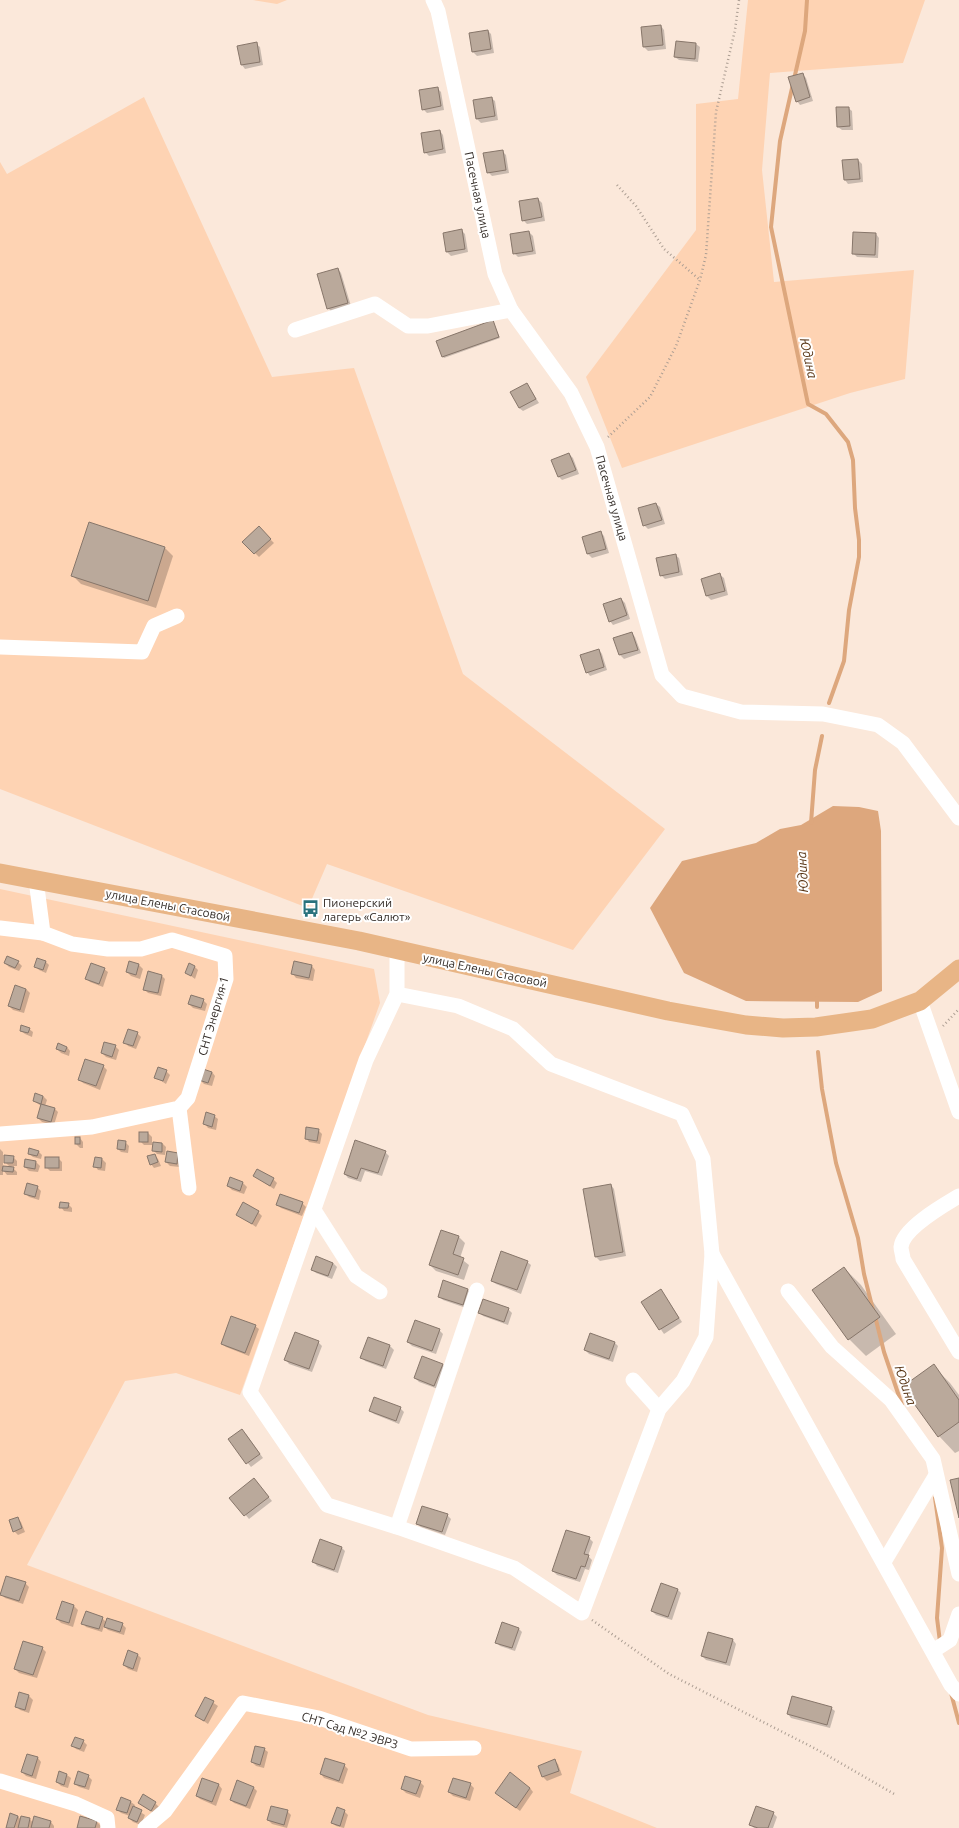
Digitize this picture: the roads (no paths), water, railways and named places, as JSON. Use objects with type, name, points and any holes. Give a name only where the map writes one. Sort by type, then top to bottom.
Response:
[{"type":"main road","name":"улица Елены Стасовой","points":[[0,873],[359,941],[668,1011],[746,1025],[783,1028],[816,1027],[872,1019],[920,1001],[959,969]]},
{"type":"street","name":"Пасечная улица","points":[[433,0],[438,11],[495,274],[511,310],[571,393],[597,447],[662,675],[682,696],[741,712],[823,714],[878,725],[903,743],[959,818]]},
{"type":"street","points":[[295,330],[375,304],[408,326],[428,326],[511,310]]},
{"type":"street","points":[[0,647],[142,652],[154,626],[177,616]]},
{"type":"street","points":[[0,928],[43,933],[36,880]]},
{"type":"street","name":"СНТ Энергия-1","points":[[43,933],[72,944],[108,949],[141,949],[172,940],[225,956],[226,979],[188,1098],[179,1108]]},
{"type":"street","points":[[397,994],[458,1006],[513,1028],[551,1064],[682,1114],[703,1159],[712,1254],[706,1337],[683,1381],[658,1409],[582,1613],[514,1568],[397,1527],[327,1506],[250,1392],[366,1060],[397,994],[398,951]]},
{"type":"street","points":[[920,1001],[959,1112]]},
{"type":"street","points":[[0,1134],[92,1127],[179,1108],[189,1188]]},
{"type":"street","points":[[959,1196],[930,1214],[908,1233],[901,1246],[903,1259],[959,1352]]},
{"type":"street","points":[[314,1210],[356,1276],[380,1292]]},
{"type":"street","points":[[712,1254],[951,1685],[959,1694]]},
{"type":"street","points":[[397,1527],[477,1290]]},
{"type":"street","points":[[788,1291],[832,1347],[891,1400],[933,1459],[959,1574]]},
{"type":"street","points":[[633,1380],[658,1409]]},
{"type":"street","points":[[884,1562],[936,1475]]},
{"type":"street","points":[[933,1651],[950,1640],[959,1614]]},
{"type":"street","name":"СНТ Сад №2 ЭВРЗ","points":[[145,1828],[165,1811],[243,1702],[319,1718],[411,1749],[474,1748]]},
{"type":"street","points":[[0,1781],[76,1804],[107,1818],[108,1828]]},
{"type":"water","points":[[833,806],[859,807],[878,811],[881,831],[882,991],[858,1002],[746,1001],[684,973],[650,908],[682,861],[756,843],[780,829],[801,825]]},
{"type":"waterway","name":"Юдина","points":[[807,0],[805,31],[780,141],[771,227],[808,404],[826,414],[848,442],[853,460],[859,557],[849,610],[844,661],[829,703]]},
{"type":"waterway","name":"Юдина","points":[[811,823],[815,770],[822,736]]},
{"type":"waterway","name":"Юдина","points":[[817,998],[817,1007]]},
{"type":"waterway","name":"Юдина","points":[[818,1052],[822,1089],[836,1163],[858,1238],[864,1274],[873,1310]]},
{"type":"waterway","name":"Юдина","points":[[875,1316],[884,1352],[902,1405]]},
{"type":"waterway","name":"Юдина","points":[[935,1498],[942,1548],[937,1618],[940,1642]]},
{"type":"waterway","name":"Юдина","points":[[951,1693],[959,1723]]},
{"type":"place","name":"Пионерский лагерь «Салют»","points":[[310,909]]}]
